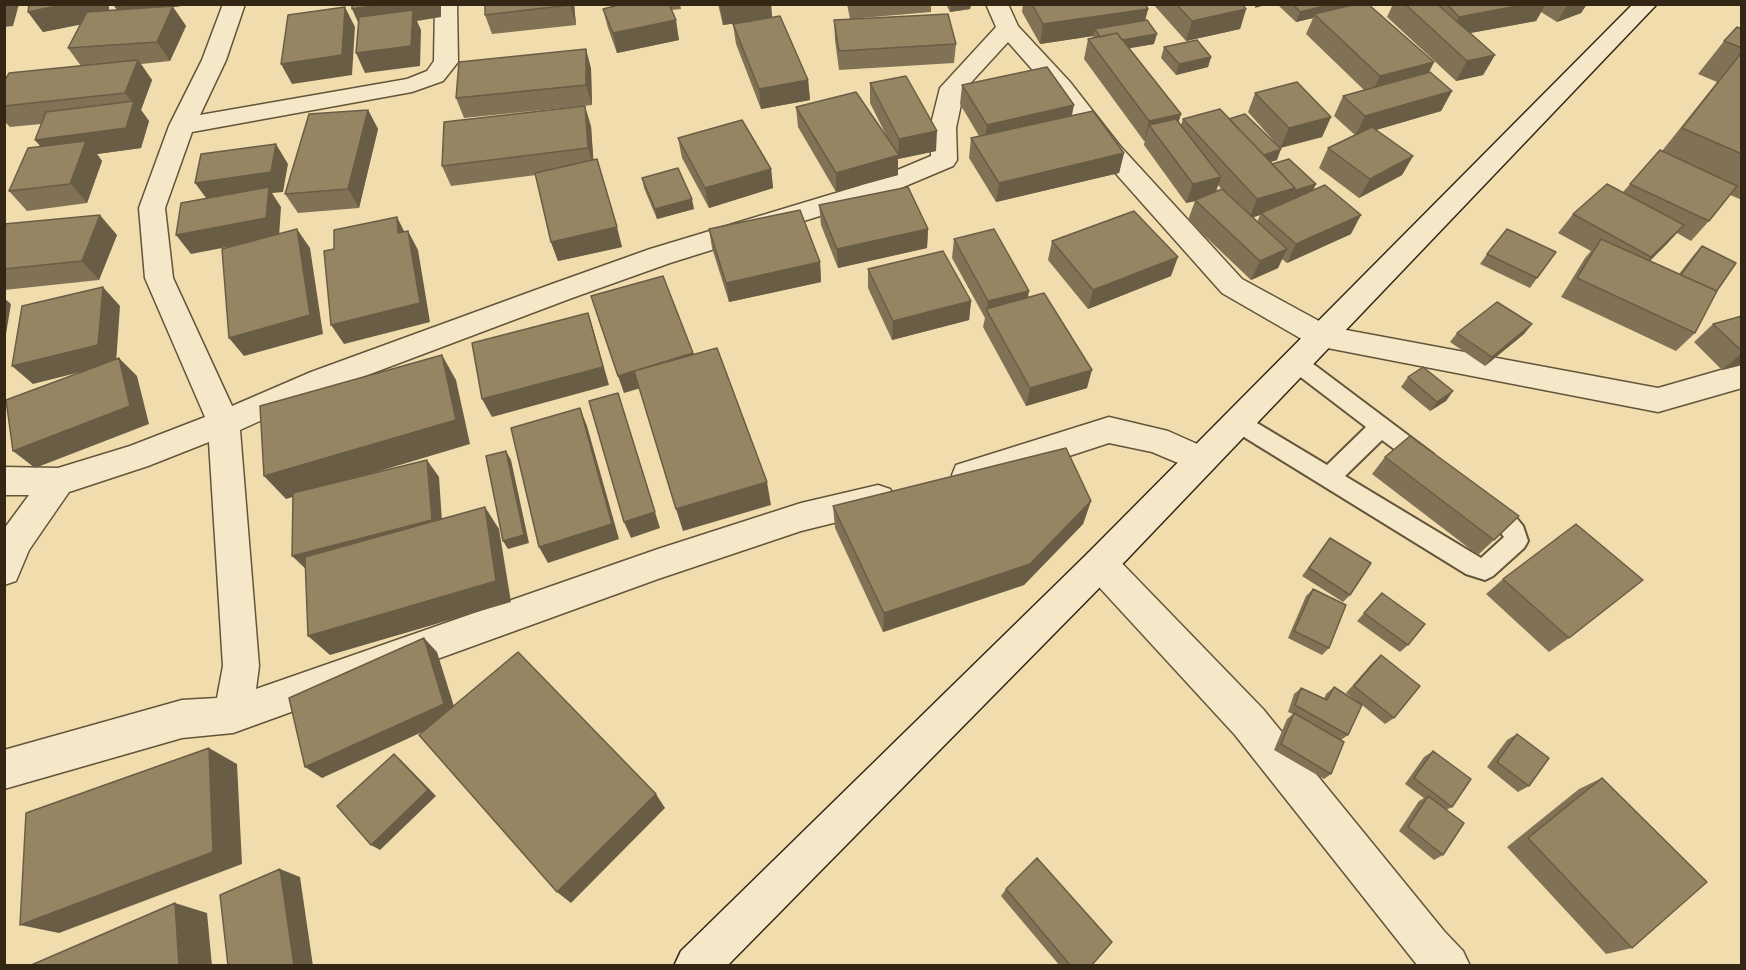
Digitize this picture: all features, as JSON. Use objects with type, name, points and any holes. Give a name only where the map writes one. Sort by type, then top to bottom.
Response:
[{"type":"street","points":[[233,715],[241,666],[224,423],[159,278],[152,208],[182,126],[214,60],[234,4]]},
{"type":"street","points":[[182,126],[412,85],[435,76],[446,62],[446,4]]},
{"type":"street","points":[[696,966],[1239,423],[1637,7]]},
{"type":"street","points":[[4,481],[58,482],[137,457],[224,423],[322,380],[573,287],[660,256],[868,192],[944,160],[943,128],[952,88],[1002,16],[1111,152],[1232,286],[1323,337],[1658,400],[1742,376]]},
{"type":"street","points":[[939,484],[1109,430],[1157,440],[1202,460]]},
{"type":"street","points":[[4,570],[14,543],[58,482]]},
{"type":"street","points":[[4,770],[182,719],[233,715],[540,605],[801,517],[905,493]]},
{"type":"street","points":[[1100,564],[1249,722],[1448,966]]},
{"type":"lane","points":[[1297,363],[1443,474]]},
{"type":"lane","points":[[1239,423],[1474,567],[1485,569],[1516,541],[1515,533],[1506,522],[1470,495]]},
{"type":"lane","points":[[1328,478],[1381,427]]},
{"type":"building","points":[[29,4],[66,4],[28,12]]},
{"type":"building","points":[[352,4],[383,4],[352,9]]},
{"type":"building","points":[[485,4],[570,4],[570,5],[485,15]]},
{"type":"building","points":[[623,4],[669,4],[676,20],[613,33],[603,9]]},
{"type":"building","points":[[1032,4],[1145,4],[1148,9],[1043,24]]},
{"type":"building","points":[[1176,4],[1242,4],[1246,9],[1192,21]]},
{"type":"building","points":[[1293,4],[1332,4],[1300,12]]},
{"type":"building","points":[[1357,4],[1368,4],[1434,62],[1380,76],[1314,14]]},
{"type":"building","points":[[1405,4],[1437,4],[1495,55],[1467,61]]},
{"type":"building","points":[[1447,4],[1527,4],[1459,17]]},
{"type":"building","points":[[173,6],[157,42],[68,48],[87,12]]},
{"type":"building","points":[[345,7],[342,55],[281,64],[288,15]]},
{"type":"building","points":[[413,10],[411,46],[356,53],[359,17]]},
{"type":"building","points":[[948,14],[956,44],[839,51],[834,20]]},
{"type":"building","points":[[780,16],[808,80],[759,89],[733,24]]},
{"type":"building","points":[[1147,20],[1157,34],[1122,40],[1117,33],[1100,37],[1095,29]]},
{"type":"building","points":[[1737,27],[1742,29],[1742,48],[1724,41]]},
{"type":"building","points":[[1117,33],[1181,114],[1149,121],[1088,39]]},
{"type":"building","points":[[1197,40],[1211,57],[1179,64],[1164,47]]},
{"type":"building","points":[[586,49],[586,85],[456,98],[459,62]]},
{"type":"building","points":[[1742,52],[1742,154],[1682,128]]},
{"type":"building","points":[[138,60],[125,93],[4,106],[4,82],[9,73]]},
{"type":"building","points":[[1047,67],[1074,105],[987,125],[962,85]]},
{"type":"building","points":[[1430,72],[1452,91],[1365,116],[1343,96]]},
{"type":"building","points":[[906,76],[937,131],[899,139],[870,83]]},
{"type":"building","points":[[1297,82],[1331,117],[1289,128],[1255,93]]},
{"type":"building","points":[[856,92],[899,155],[836,173],[796,107]]},
{"type":"building","points":[[134,101],[126,128],[35,140],[46,112]]},
{"type":"building","points":[[585,106],[588,148],[442,166],[444,122]]},
{"type":"building","points":[[1220,109],[1295,188],[1257,199],[1183,119]]},
{"type":"building","points":[[368,110],[348,189],[285,194],[309,114]]},
{"type":"building","points":[[1093,111],[1124,153],[999,183],[971,138]]},
{"type":"building","points":[[1245,114],[1281,149],[1264,155],[1229,119]]},
{"type":"building","points":[[1176,119],[1221,177],[1193,184],[1149,125]]},
{"type":"building","points":[[742,120],[771,169],[705,188],[678,138]]},
{"type":"building","points":[[1372,127],[1413,156],[1370,179],[1328,148]]},
{"type":"building","points":[[86,141],[70,184],[9,191],[28,148]]},
{"type":"building","points":[[276,144],[271,172],[195,183],[201,154]]},
{"type":"building","points":[[1660,150],[1737,186],[1709,221],[1630,184]]},
{"type":"building","points":[[597,159],[617,227],[551,242],[535,173]]},
{"type":"building","points":[[1289,159],[1316,184],[1293,191],[1295,188],[1272,164]]},
{"type":"building","points":[[678,168],[692,199],[655,209],[642,178]]},
{"type":"building","points":[[1607,184],[1684,225],[1651,257],[1573,214]]},
{"type":"building","points":[[1325,185],[1361,215],[1296,244],[1261,213]]},
{"type":"building","points":[[269,187],[266,218],[176,235],[181,203]]},
{"type":"building","points":[[908,187],[928,229],[837,249],[819,205]]},
{"type":"building","points":[[1222,189],[1287,249],[1260,261],[1195,200]]},
{"type":"building","points":[[800,210],[820,262],[726,283],[709,229]]},
{"type":"building","points":[[1134,211],[1178,257],[1093,290],[1052,241]]},
{"type":"building","points":[[100,215],[82,261],[4,269],[4,224]]},
{"type":"building","points":[[397,217],[398,233],[408,231],[420,303],[331,325],[324,251],[334,249],[334,230]]},
{"type":"building","points":[[297,229],[310,315],[229,338],[222,249]]},
{"type":"building","points":[[994,229],[1029,291],[988,301],[954,239]]},
{"type":"building","points":[[1507,229],[1556,252],[1537,278],[1487,254]]},
{"type":"building","points":[[1601,239],[1717,291],[1695,333],[1577,278]]},
{"type":"building","points":[[1702,246],[1736,263],[1717,291],[1681,275]]},
{"type":"building","points":[[943,251],[971,301],[893,321],[868,269]]},
{"type":"building","points":[[663,276],[693,353],[618,376],[591,296]]},
{"type":"building","points":[[103,287],[98,345],[12,366],[22,306]]},
{"type":"building","points":[[1044,293],[1092,370],[1030,388],[986,309]]},
{"type":"building","points":[[1497,302],[1532,324],[1492,357],[1457,333]]},
{"type":"building","points":[[588,313],[603,367],[482,399],[472,343]]},
{"type":"building","points":[[1742,316],[1742,351],[1713,324]]},
{"type":"building","points":[[717,348],[767,482],[676,509],[634,371]]},
{"type":"building","points":[[442,355],[456,420],[264,476],[260,406]]},
{"type":"building","points":[[119,358],[130,406],[13,451],[6,400]]},
{"type":"building","points":[[1423,367],[1453,391],[1437,402],[1408,377]]},
{"type":"building","points":[[618,393],[655,512],[624,522],[589,401]]},
{"type":"building","points":[[580,408],[612,524],[539,547],[511,428]]},
{"type":"building","points":[[1410,436],[1519,516],[1494,540],[1385,457]]},
{"type":"building","points":[[1066,448],[1091,501],[1030,564],[884,613],[833,506]]},
{"type":"building","points":[[506,451],[524,535],[503,541],[486,456]]},
{"type":"building","points":[[427,460],[432,520],[292,556],[293,493]]},
{"type":"building","points":[[485,507],[496,581],[308,636],[305,557]]},
{"type":"building","points":[[1576,524],[1643,580],[1569,638],[1503,579]]},
{"type":"building","points":[[1330,538],[1371,563],[1350,595],[1309,568]]},
{"type":"building","points":[[1313,589],[1346,605],[1329,648],[1294,631]]},
{"type":"building","points":[[1382,593],[1425,624],[1408,645],[1364,613]]},
{"type":"building","points":[[424,638],[444,704],[305,767],[289,698]]},
{"type":"building","points":[[518,652],[656,794],[557,892],[419,735]]},
{"type":"building","points":[[1381,655],[1420,686],[1394,718],[1354,686]]},
{"type":"building","points":[[1334,687],[1362,705],[1348,735],[1295,705],[1301,688],[1327,700]]},
{"type":"building","points":[[1294,713],[1344,742],[1331,774],[1281,744]]},
{"type":"building","points":[[1517,734],[1549,758],[1529,786],[1497,762]]},
{"type":"building","points":[[209,748],[213,852],[20,925],[26,813]]},
{"type":"building","points":[[1433,751],[1471,779],[1452,807],[1414,778]]},
{"type":"building","points":[[394,754],[428,790],[371,845],[337,806]]},
{"type":"building","points":[[1602,778],[1707,882],[1632,948],[1528,838]]},
{"type":"building","points":[[1428,796],[1464,823],[1443,855],[1408,827]]},
{"type":"building","points":[[1037,858],[1112,942],[1091,966],[1071,966],[1006,889]]},
{"type":"building","points":[[280,869],[294,966],[228,966],[220,895]]},
{"type":"building","points":[[175,903],[179,966],[29,966]]}]
